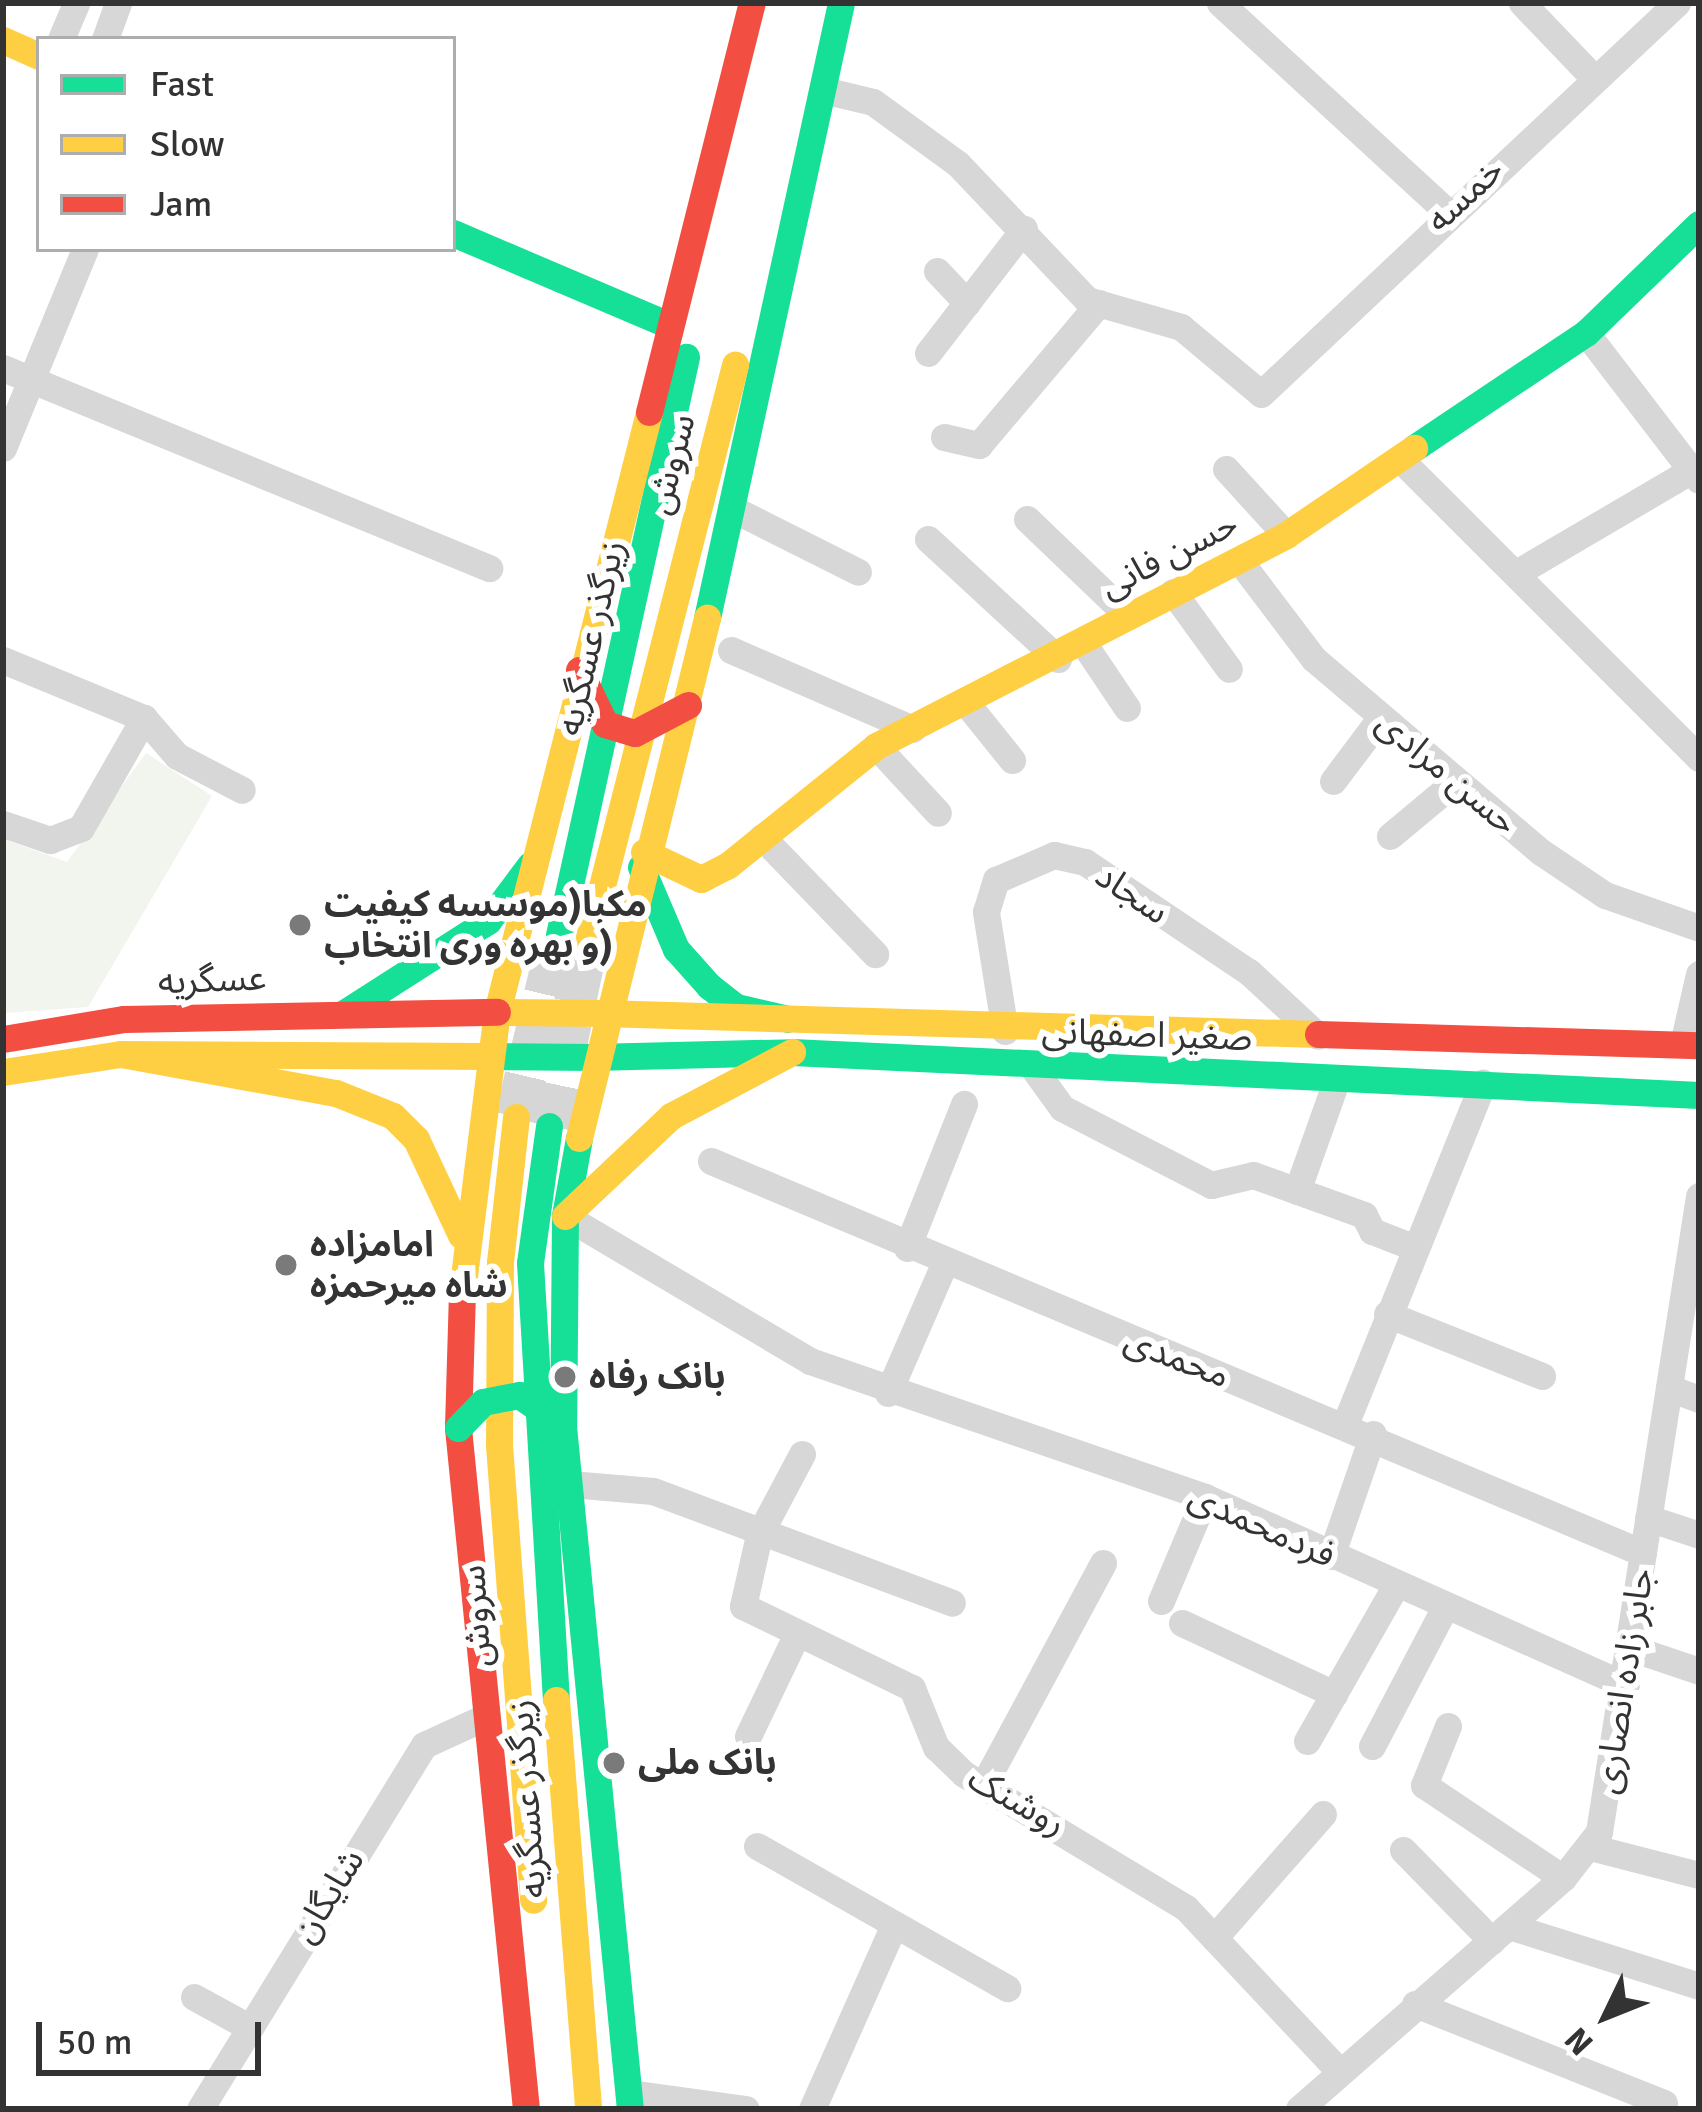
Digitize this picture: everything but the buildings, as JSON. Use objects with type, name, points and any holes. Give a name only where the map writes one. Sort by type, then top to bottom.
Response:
[{"type":"main road","points":[[526,2109],[458,1428],[463,1240],[497,1012],[545,845],[578,670],[754,3]]},
{"type":"main road","name":"زیرگذر عسگریه","points":[[559,935],[754,3]]},
{"type":"main road","points":[[630,2101],[563,1426],[565,1216],[602,1013],[688,705],[823,91],[836,3]]},
{"type":"main road","name":"سروش","points":[[587,945],[836,3]]},
{"type":"main road","points":[[3,40],[36,55]]},
{"type":"main road","name":"حسن فانی","points":[[642,859],[701,879],[876,746],[1058,659],[1126,614],[1286,535],[1404,463],[1586,333],[1699,224]]},
{"type":"main road","points":[[456,234],[669,325]]},
{"type":"main road","points":[[578,670],[585,700],[620,728],[666,726],[688,705]]},
{"type":"main road","points":[[344,1012],[488,921],[545,845]]},
{"type":"main road","points":[[642,859],[676,949],[709,986],[736,1007],[788,1019]]},
{"type":"main road","name":"عسگریه","points":[[3,1039],[124,1019],[344,1012],[602,1013]]},
{"type":"main road","name":"صغیر اصفهانی","points":[[602,1013],[1006,1031],[1691,1045]]},
{"type":"main road","points":[[565,1216],[670,1116],[792,1052]]},
{"type":"main road","name":"صغیر اصفهانی","points":[[593,1058],[792,1052],[1034,1069],[1699,1095]]},
{"type":"main road","points":[[121,1054],[336,1094],[393,1116],[432,1167],[463,1240]]},
{"type":"main road","name":"عسگریه","points":[[3,1072],[121,1054],[593,1058]]},
{"type":"main road","name":"سروش","points":[[516,1117],[500,1262],[500,1445],[549,2109]]},
{"type":"main road","name":"زیرگذر عسگریه","points":[[549,1126],[530,1262],[535,1441],[588,2109]]},
{"type":"main road","points":[[458,1428],[483,1402],[519,1395],[563,1426]]},
{"type":"street","points":[[62,36],[76,3]]},
{"type":"street","points":[[106,36],[118,3]]},
{"type":"street","points":[[1220,3],[1446,211]]},
{"type":"street","points":[[1522,3],[1594,78]]},
{"type":"street","name":"خمسه","points":[[1100,303],[1181,327],[1261,394],[1446,211],[1677,3]]},
{"type":"street","points":[[823,91],[873,102],[1024,229],[1100,303],[980,445],[944,437]]},
{"type":"street","points":[[928,353],[1024,229]]},
{"type":"street","points":[[3,448],[85,252]]},
{"type":"street","points":[[937,271],[967,303]]},
{"type":"street","points":[[1518,572],[1696,474],[1586,333]]},
{"type":"street","points":[[3,368],[489,568]]},
{"type":"street","points":[[1404,463],[1699,758]]},
{"type":"street","points":[[1226,469],[1286,535]]},
{"type":"street","points":[[731,508],[858,572]]},
{"type":"street","points":[[1028,519],[1126,614]]},
{"type":"street","points":[[928,539],[1058,659]]},
{"type":"street","name":"حسن مرادی","points":[[1239,560],[1315,658],[1456,782],[1605,895],[1699,928]]},
{"type":"street","points":[[1173,592],[1229,669]]},
{"type":"street","points":[[1084,644],[1127,708]]},
{"type":"street","points":[[731,650],[913,729]]},
{"type":"street","points":[[3,660],[144,718],[177,756],[242,790]]},
{"type":"street","points":[[967,704],[1012,760]]},
{"type":"street","points":[[1333,781],[1381,717]]},
{"type":"street","points":[[3,824],[50,840],[80,827],[144,718]]},
{"type":"street","points":[[876,746],[938,813]]},
{"type":"street","points":[[1390,836],[1456,782]]},
{"type":"street","points":[[762,837],[875,954]]},
{"type":"street","name":"سجاد","points":[[1006,1031],[986,912],[996,880],[1054,855],[1084,862],[1249,972],[1318,1036]]},
{"type":"street","points":[[1691,1045],[1699,974]]},
{"type":"street","points":[[1034,1069],[1062,1108],[1210,1185],[1253,1175],[1412,1247]]},
{"type":"street","points":[[1346,1423],[1412,1247],[1484,1083]]},
{"type":"street","points":[[1297,1191],[1334,1090]]},
{"type":"street","points":[[907,1248],[964,1105]]},
{"type":"street","name":"محمدی","points":[[711,1162],[907,1248],[1373,1434],[1643,1553]]},
{"type":"street","name":"جابر زاده انصاری","points":[[1302,2108],[1563,1878],[1590,1847],[1626,1684],[1648,1518],[1694,1259],[1699,1196]]},
{"type":"street","name":"فردمحمدی","points":[[565,1216],[719,1314],[888,1393],[1205,1497],[1396,1586],[1626,1684]]},
{"type":"street","points":[[888,1393],[945,1262]]},
{"type":"street","points":[[1387,1314],[1542,1376]]},
{"type":"street","points":[[1669,1388],[1699,1400]]},
{"type":"street","points":[[1331,1556],[1373,1434]]},
{"type":"street","points":[[759,1535],[802,1454]]},
{"type":"street","points":[[569,1484],[653,1491],[759,1535],[952,1604]]},
{"type":"street","points":[[1161,1601],[1205,1497]]},
{"type":"street","points":[[1648,1518],[1699,1535]]},
{"type":"street","name":"روشنک","points":[[759,1535],[743,1606],[796,1636],[912,1688],[936,1748],[984,1784],[1095,1844],[1214,1937],[1339,2072]]},
{"type":"street","points":[[984,1784],[1103,1563]]},
{"type":"street","points":[[1306,1741],[1396,1586]]},
{"type":"street","points":[[1372,1746],[1444,1606]]},
{"type":"street","points":[[1182,1623],[1334,1694]]},
{"type":"street","points":[[748,1736],[796,1636]]},
{"type":"street","points":[[1631,1648],[1699,1671]]},
{"type":"street","name":"شایگان","points":[[200,2109],[424,1745],[487,1716]]},
{"type":"street","points":[[1448,1726],[1424,1785],[1563,1878]]},
{"type":"street","points":[[1214,1937],[1324,1814]]},
{"type":"street","points":[[757,1846],[1007,1988]]},
{"type":"street","points":[[1590,1847],[1699,1875]]},
{"type":"street","points":[[1403,1850],[1501,1934],[1699,1986]]},
{"type":"street","points":[[812,2109],[893,1927]]},
{"type":"street","points":[[194,1997],[247,2026]]},
{"type":"street","points":[[1415,2004],[1664,2103]]},
{"type":"street","points":[[630,2101],[746,2109]]},
{"type":"shaded area","points":[[146,753],[212,796],[88,1007],[3,1013],[3,839],[67,862]]},
{"type":"tunnel","points":[[516,1117],[559,935]]},
{"type":"tunnel","points":[[549,1126],[587,945]]},
{"type":"traffic: fast","points":[[707,618],[841,3]]},
{"type":"traffic: fast","points":[[1414,448],[1586,333],[1699,224]]},
{"type":"traffic: fast","points":[[456,234],[669,325]]},
{"type":"traffic: fast","points":[[559,935],[686,357]]},
{"type":"traffic: fast","points":[[344,1013],[488,921],[530,865]]},
{"type":"traffic: fast","points":[[641,867],[676,949],[709,986],[736,1007],[788,1019]]},
{"type":"traffic: fast","points":[[593,1057],[792,1052],[1699,1095]]},
{"type":"traffic: fast","points":[[490,1056],[593,1057]]},
{"type":"traffic: fast","points":[[549,1126],[530,1263],[556,1700]]},
{"type":"traffic: fast","points":[[579,1138],[565,1216],[563,1426],[630,2109]]},
{"type":"traffic: fast","points":[[458,1428],[483,1402],[519,1395],[563,1426]]},
{"type":"traffic: slow","points":[[3,40],[36,55]]},
{"type":"traffic: slow","points":[[587,945],[735,365]]},
{"type":"traffic: slow","points":[[462,1292],[497,1012],[649,412]]},
{"type":"traffic: slow","points":[[644,852],[701,879],[727,866],[876,746],[1286,535],[1414,448]]},
{"type":"traffic: slow","points":[[579,1138],[707,618]]},
{"type":"traffic: slow","points":[[497,1012],[602,1013]]},
{"type":"traffic: slow","points":[[602,1013],[1318,1034]]},
{"type":"traffic: slow","points":[[565,1216],[671,1116],[792,1052]]},
{"type":"traffic: slow","points":[[3,1072],[121,1054],[490,1056]]},
{"type":"traffic: slow","points":[[121,1054],[336,1093],[393,1116],[416,1139],[461,1235]]},
{"type":"traffic: slow","points":[[516,1117],[500,1262],[499,1445],[533,1900]]},
{"type":"traffic: slow","points":[[556,1700],[588,2109]]},
{"type":"traffic: jam","points":[[649,412],[752,3]]},
{"type":"traffic: jam","points":[[579,670],[605,724],[635,733],[688,705]]},
{"type":"traffic: jam","points":[[3,1039],[124,1019],[497,1012]]},
{"type":"traffic: jam","points":[[1318,1034],[1699,1045]]},
{"type":"traffic: jam","points":[[462,1292],[458,1428],[526,2109]]},
{"type":"place","name":"مکبا(موسسه کیفیت و بهره وری انتخاب)","points":[[300,925]]},
{"type":"place","name":"امامزاده شاه میرحمزه","points":[[286,1265]]},
{"type":"place","name":"بانک رفاه","points":[[565,1377]]},
{"type":"place","name":"بانک ملی","points":[[614,1763]]}]
